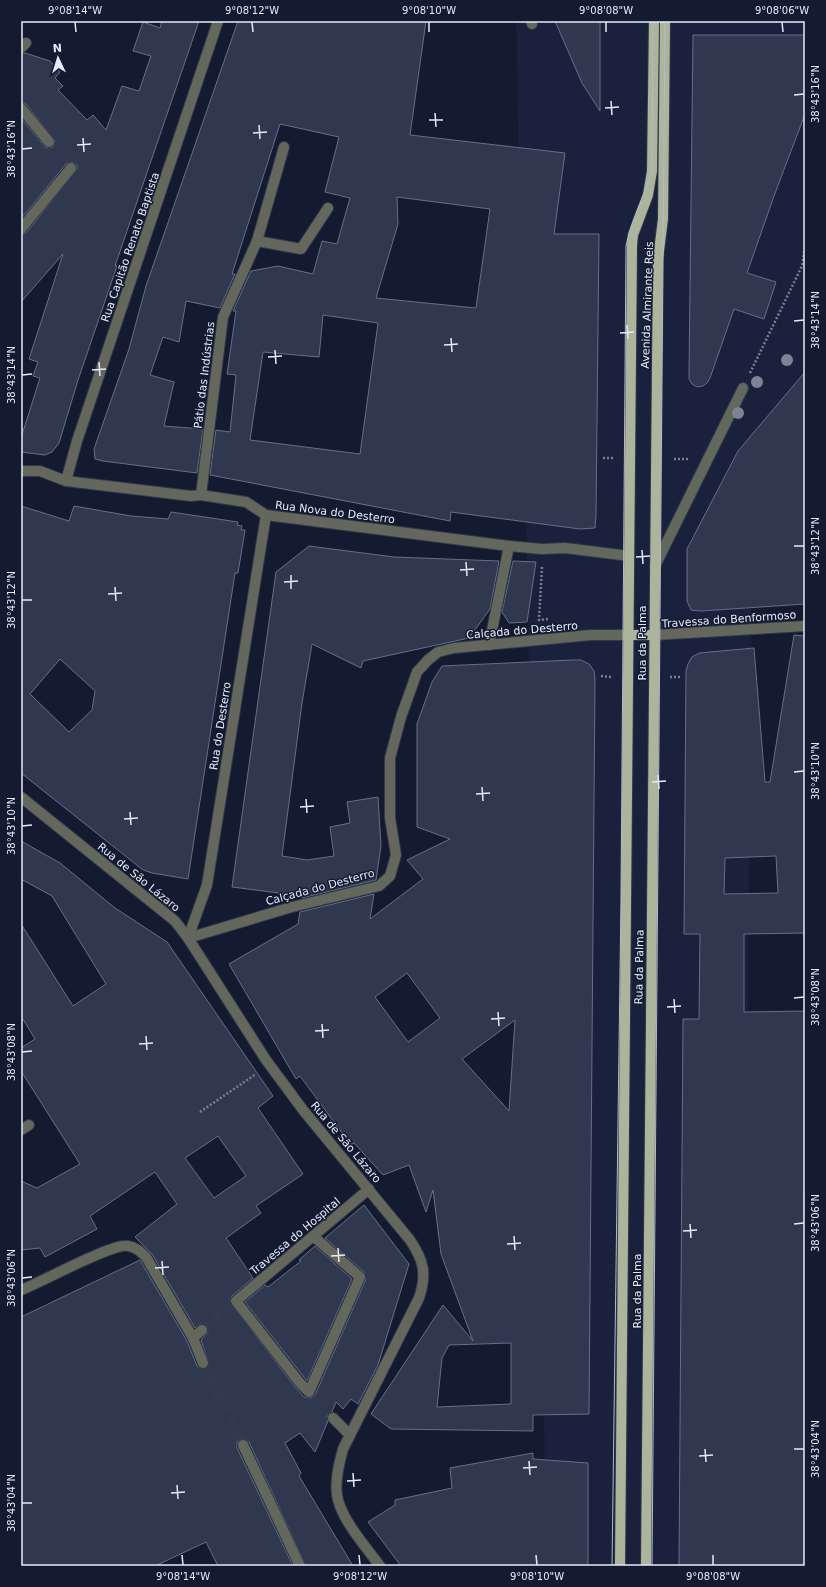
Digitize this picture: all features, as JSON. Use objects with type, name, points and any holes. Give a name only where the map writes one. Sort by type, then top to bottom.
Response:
[{"type":"main road","name":"Avenida Almirante Reis","points":[[629,556],[632,245],[633,235],[648,195],[652,171],[654,21]]},
{"type":"main road","name":"Avenida Almirante Reis","points":[[655,566],[658,259],[663,219],[664,21]]},
{"type":"main road","name":"Rua da Palma","points":[[620,1566],[629,556]]},
{"type":"main road","name":"Rua da Palma","points":[[646,1566],[655,566]]},
{"type":"main road","points":[[628,635],[654,635]]},
{"type":"street","name":"Rua Capitão Renato Baptista","points":[[66,481],[77,441],[218,21]]},
{"type":"street","points":[[21,108],[50,142]]},
{"type":"street","name":"Pátio das Indústrias","points":[[201,495],[223,317],[257,241],[284,147]]},
{"type":"street","points":[[21,229],[71,168]]},
{"type":"street","points":[[257,241],[301,249],[328,208]]},
{"type":"street","name":"Rua da Palma","points":[[655,566],[743,388]]},
{"type":"street","name":"Rua Nova do Desterro","points":[[21,471],[40,471],[66,481],[191,496],[201,495],[246,502],[266,516],[509,546],[542,549],[564,548],[629,556]]},
{"type":"street","name":"Rua do Desterro","points":[[188,938],[207,885],[266,516]]},
{"type":"street","points":[[489,645],[509,546]]},
{"type":"street","name":"Travessa do Benformoso","points":[[654,635],[805,626]]},
{"type":"street","name":"Calçada do Desterro","points":[[188,938],[292,907],[379,886],[390,876],[396,855],[390,818],[390,758],[401,717],[417,672],[438,652],[454,648],[591,635],[628,635]]},
{"type":"street","name":"Rua de São Lázaro","points":[[21,797],[171,916],[188,938],[269,1065],[303,1110],[415,1247],[424,1268],[424,1282],[419,1298],[343,1450],[339,1463],[336,1484],[339,1505],[344,1515],[380,1566]]},
{"type":"street","points":[[21,805],[51,821]]},
{"type":"street","name":"Travessa do Hospital","points":[[313,1236],[360,1277],[309,1392],[300,1383],[236,1300],[369,1189]]},
{"type":"street","points":[[21,1290],[105,1252],[122,1246],[135,1247],[146,1257],[193,1338],[203,1363]]},
{"type":"street","points":[[193,1338],[202,1330]]},
{"type":"street","points":[[334,1418],[350,1435]]},
{"type":"street","points":[[243,1445],[300,1566]]},
{"type":"path","points":[[743,388],[802,266],[805,247]]},
{"type":"path","points":[[542,568],[539,620],[554,619]]},
{"type":"path","points":[[200,1112],[269,1065]]},
{"type":"shaded area","points":[[516,21],[805,21],[805,451],[753,444],[743,1566],[547,1566]]},
{"type":"building","points":[[162,21],[199,21],[115,266],[117,266],[78,380],[59,443],[52,452],[45,455],[21,452],[21,438],[40,378],[33,376],[38,362],[29,359],[63,254],[21,302],[21,235],[26,233],[77,169],[77,165],[72,162],[66,164],[21,219],[21,118],[46,148],[53,147],[55,141],[26,104],[21,102],[21,54],[25,53],[50,61],[60,72],[55,78],[63,86],[58,90],[87,120],[93,115],[106,130],[122,86],[139,91],[151,56],[133,51],[143,22],[160,28]]},
{"type":"building","points":[[238,21],[426,21],[410,135],[565,153],[554,234],[599,234],[595,528],[580,529],[451,512],[450,521],[210,475],[216,430],[230,432],[236,375],[227,374],[236,311],[233,311],[251,271],[278,266],[313,274],[322,241],[337,244],[350,198],[325,192],[339,137],[280,124],[232,274],[235,274],[220,308],[186,301],[179,342],[163,337],[150,375],[174,382],[164,426],[203,429],[197,473],[95,459],[94,449],[129,349],[146,286]],"holes":[[[397,197],[490,209],[476,308],[376,298],[398,224]],[[323,315],[378,323],[360,454],[250,440],[263,352],[319,357]]]},
{"type":"building","points":[[555,21],[600,21],[600,111],[582,83]]},
{"type":"building","points":[[693,35],[805,35],[805,114],[747,273],[776,282],[764,319],[734,309],[710,378],[703,386],[697,387],[692,384],[689,379]]},
{"type":"building","points":[[805,372],[805,604],[701,611],[691,610],[687,601],[687,549],[738,451]]},
{"type":"building","points":[[21,506],[69,521],[74,506],[131,516],[168,519],[171,512],[238,522],[237,525],[242,526],[241,530],[245,530],[238,573],[235,573],[188,879],[143,870],[21,773]],"holes":[[[60,659],[95,691],[92,710],[69,732],[30,694]]]},
{"type":"building","points":[[309,546],[394,557],[499,561],[490,609],[469,638],[363,661],[361,668],[312,644],[302,703],[282,856],[307,860],[334,856],[330,827],[350,823],[347,802],[378,797],[381,846],[376,880],[302,898],[302,896],[232,887],[276,572]]},
{"type":"building","points":[[513,561],[536,562],[527,622],[509,623],[502,612]]},
{"type":"building","points":[[794,635],[805,636],[805,933],[744,934],[744,1012],[805,1011],[805,1566],[679,1566],[683,1019],[699,1019],[700,934],[684,934],[686,671],[692,657],[699,653],[754,648],[765,782],[770,782]],"holes":[[[776,856],[778,893],[724,894],[725,858]]]},
{"type":"building","points":[[581,660],[589,664],[594,671],[595,679],[589,1414],[533,1415],[533,1431],[391,1429],[371,1414],[443,1305],[473,1341],[441,1254],[433,1190],[426,1212],[409,1165],[383,1175],[354,1143],[351,1145],[300,1076],[296,1079],[229,964],[298,924],[300,912],[374,894],[370,919],[423,879],[407,860],[450,839],[417,827],[417,724],[432,682],[442,666]],"holes":[[[407,973],[440,1018],[408,1042],[375,997]],[[515,1020],[509,1111],[462,1059]],[[511,1343],[511,1404],[437,1407],[442,1358],[449,1345]]]},
{"type":"building","points":[[21,841],[60,863],[115,908],[167,942],[273,1096],[258,1108],[303,1174],[256,1206],[261,1213],[226,1238],[253,1278],[232,1296],[230,1302],[304,1397],[311,1398],[315,1395],[366,1279],[364,1272],[325,1238],[364,1205],[409,1264],[378,1365],[358,1404],[351,1399],[343,1409],[336,1402],[332,1412],[327,1416],[328,1421],[315,1452],[300,1433],[285,1443],[301,1473],[299,1476],[353,1566],[306,1566],[249,1442],[243,1439],[237,1442],[237,1448],[293,1566],[218,1566],[206,1542],[155,1566],[21,1566],[21,1317],[140,1260],[187,1341],[197,1366],[205,1369],[209,1364],[201,1340],[208,1332],[207,1326],[201,1324],[195,1328],[152,1254],[135,1237],[177,1204],[155,1172],[90,1216],[97,1229],[45,1257],[40,1248],[21,1250],[21,1181],[37,1188],[80,1164],[21,1071],[21,1048],[35,1039],[21,1016],[21,924],[73,1006],[106,984],[52,896],[21,879]],"holes":[[[218,1136],[246,1176],[214,1198],[185,1158]]]},
{"type":"building","points":[[315,1246],[352,1279],[307,1381],[245,1302],[265,1285],[268,1287],[301,1261],[299,1260]]},
{"type":"building","points":[[533,1453],[533,1459],[588,1463],[588,1566],[401,1566],[368,1522],[395,1505],[395,1500],[452,1488],[450,1468]]},
{"type":"tunnel","points":[[202,1330],[236,1301]]},
{"type":"tunnel","points":[[203,1363],[243,1445]]},
{"type":"tram line","points":[[612,1566],[621,900],[626,246],[631,227],[652,171],[653,21]]},
{"type":"tram line","points":[[652,1566],[665,21]]}]
